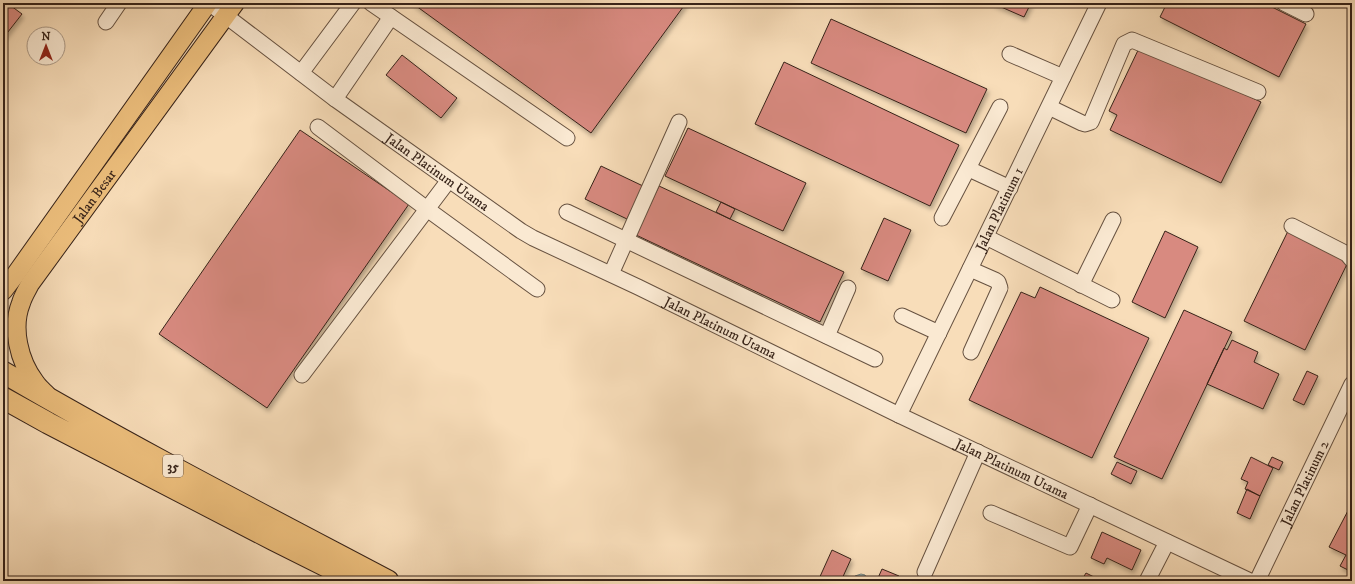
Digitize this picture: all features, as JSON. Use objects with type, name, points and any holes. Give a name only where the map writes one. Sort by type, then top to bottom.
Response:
[{"type":"highway","name":"35","points":[[3,372],[54,402],[292,531],[388,581]]},
{"type":"highway","name":"35","points":[[3,398],[48,423],[356,581]]},
{"type":"main road","name":"Jalan Besar","points":[[3,291],[209,3]]},
{"type":"main road","name":"Jalan Besar","points":[[54,402],[35,382],[29,372],[21,352],[17,334],[17,316],[21,303],[30,284],[231,9]]},
{"type":"street","points":[[106,22],[119,3]]},
{"type":"street","name":"Jalan Platinum Utama","points":[[209,3],[231,9],[301,73],[335,99],[533,238],[611,274],[899,415],[1250,581]]},
{"type":"street","points":[[301,73],[353,3]]},
{"type":"street","points":[[371,3],[567,138]]},
{"type":"street","name":"Jalan Platinum 1","points":[[899,415],[1099,3]]},
{"type":"street","points":[[1284,3],[1306,14]]},
{"type":"street","points":[[335,99],[391,16]]},
{"type":"street","points":[[1049,106],[1082,123],[1085,124],[1091,122],[1124,44],[1132,40],[1258,92]]},
{"type":"street","points":[[1010,54],[1063,77]]},
{"type":"street","points":[[942,218],[969,169],[1000,107]]},
{"type":"street","points":[[611,274],[679,122]]},
{"type":"street","points":[[318,127],[537,289]]},
{"type":"street","points":[[969,169],[1010,188]]},
{"type":"street","points":[[302,375],[449,180]]},
{"type":"street","points":[[567,212],[875,358]]},
{"type":"street","points":[[1082,285],[1113,220]]},
{"type":"street","points":[[1292,226],[1347,254],[1352,260]]},
{"type":"street","points":[[986,237],[1112,300]]},
{"type":"street","points":[[970,269],[995,280],[998,282],[1000,288],[971,352]]},
{"type":"street","points":[[827,336],[848,288]]},
{"type":"street","points":[[902,316],[939,333]]},
{"type":"street","name":"Jalan Platinum 2","points":[[1257,581],[1352,384]]},
{"type":"street","points":[[3,407],[48,423]]},
{"type":"street","points":[[925,572],[978,452]]},
{"type":"street","points":[[991,513],[1070,547],[1090,505]]},
{"type":"street","points":[[1147,581],[1167,542]]},
{"type":"water","points":[[861,574],[865,575],[868,581],[853,581],[855,576]]},
{"type":"building","points":[[3,3],[7,3],[22,14],[4,37]]},
{"type":"building","points":[[412,3],[686,3],[591,133]]},
{"type":"building","points":[[992,3],[1031,3],[1024,17]]},
{"type":"building","points":[[1167,3],[1264,3],[1306,24],[1279,77],[1160,17]]},
{"type":"building","points":[[831,19],[987,89],[966,133],[811,63]]},
{"type":"building","points":[[1141,44],[1261,102],[1221,183],[1110,130],[1117,115],[1109,111]]},
{"type":"building","points":[[402,55],[457,98],[441,118],[386,75]]},
{"type":"building","points":[[784,62],[959,145],[930,206],[755,124]]},
{"type":"building","points":[[688,128],[806,183],[783,231],[665,176]]},
{"type":"building","points":[[300,130],[409,204],[267,408],[159,334]]},
{"type":"building","points":[[601,166],[643,186],[627,219],[585,199]]},
{"type":"building","points":[[659,186],[844,272],[820,322],[636,235]]},
{"type":"building","points":[[721,202],[735,209],[730,219],[716,212]]},
{"type":"building","points":[[884,218],[911,230],[888,281],[861,269]]},
{"type":"building","points":[[1289,229],[1350,258],[1305,350],[1244,321]]},
{"type":"building","points":[[1165,231],[1198,247],[1165,318],[1132,302]]},
{"type":"building","points":[[1040,287],[1149,338],[1092,458],[969,400],[1021,292],[1035,298]]},
{"type":"building","points":[[1184,310],[1232,332],[1162,479],[1114,457]]},
{"type":"building","points":[[1232,340],[1258,352],[1254,362],[1279,374],[1263,409],[1207,384],[1224,348],[1227,350]]},
{"type":"building","points":[[1307,371],[1318,376],[1304,405],[1293,400]]},
{"type":"building","points":[[1251,457],[1273,468],[1260,496],[1245,489],[1248,482],[1241,479]]},
{"type":"building","points":[[1272,457],[1283,462],[1279,470],[1268,465]]},
{"type":"building","points":[[1117,462],[1137,471],[1131,484],[1111,474]]},
{"type":"building","points":[[1247,489],[1260,496],[1250,519],[1237,513]]},
{"type":"building","points":[[1352,503],[1352,572],[1340,566],[1346,555],[1329,547]]},
{"type":"building","points":[[1102,532],[1141,550],[1132,570],[1107,558],[1104,564],[1091,558]]},
{"type":"building","points":[[832,550],[851,559],[841,581],[818,581]]},
{"type":"building","points":[[882,569],[899,576],[896,581],[885,581],[878,578]]},
{"type":"building","points":[[1086,573],[1094,577],[1091,581],[1081,581]]}]
